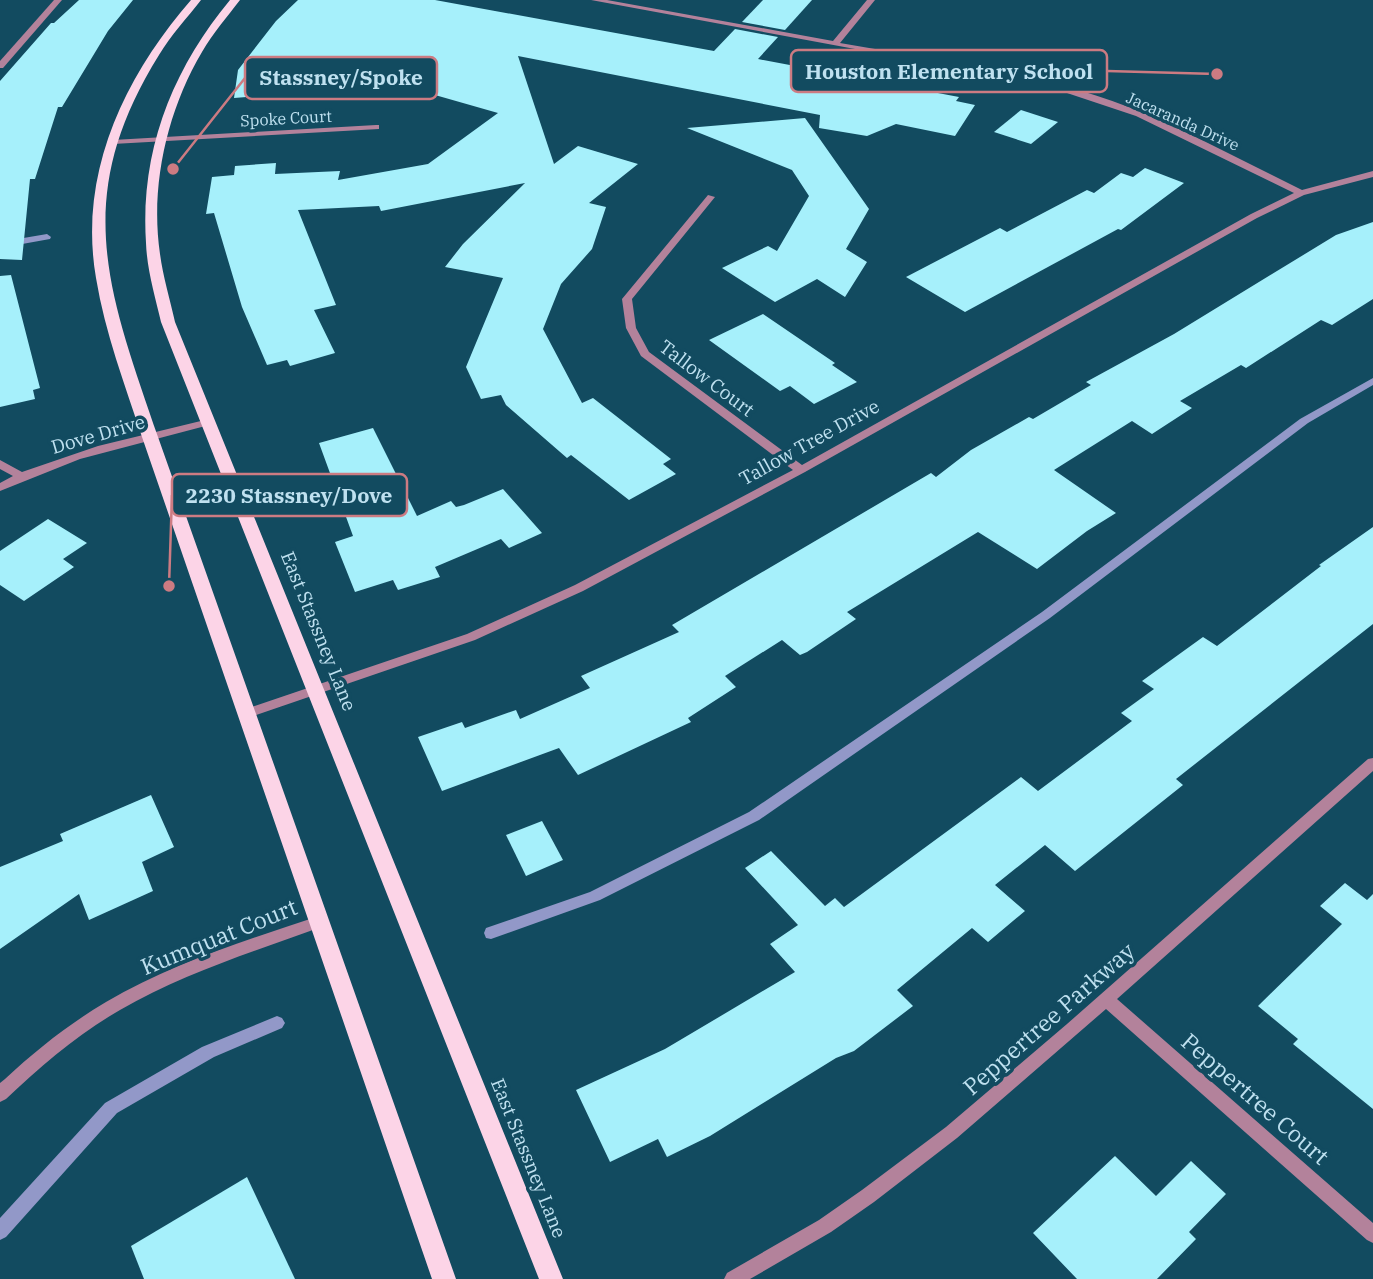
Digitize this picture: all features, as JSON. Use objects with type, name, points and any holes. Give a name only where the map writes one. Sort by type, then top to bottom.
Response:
[{"type":"main road","points":[[196,0],[178,19],[133,89],[113,142],[100,204],[98,248],[114,328],[150,437],[444,1279]]},
{"type":"main road","name":"East Stassney Lane","points":[[235,0],[213,26],[186,70],[166,116],[161,139],[151,195],[155,266],[168,322],[551,1279]]},
{"type":"street","points":[[0,66],[58,0]]},
{"type":"street","name":"Jacaranda Drive","points":[[595,0],[836,43],[1061,88],[1139,114],[1301,193]]},
{"type":"street","points":[[836,43],[872,0]]},
{"type":"street","name":"Spoke Court","points":[[113,142],[376,127]]},
{"type":"street","name":"Tallow Tree Drive","points":[[248,713],[471,637],[528,612],[801,470],[1254,216],[1301,193],[1373,174]]},
{"type":"street","name":"Tallow Court","points":[[711,197],[627,299],[627,319],[633,337],[645,354],[801,470]]},
{"type":"street","name":"Dove Drive","points":[[0,488],[21,476],[81,455],[209,422]]},
{"type":"street","points":[[0,464],[21,476]]},
{"type":"street","name":"Peppertree Parkway","points":[[733,1279],[876,1193],[967,1121],[1373,762]]},
{"type":"street","name":"Kumquat Court","points":[[0,1094],[33,1063],[88,1021],[148,988],[205,962],[319,922]]},
{"type":"street","name":"Peppertree Court","points":[[1106,999],[1373,1234]]},
{"type":"building","points":[[79,0],[133,0],[108,31],[62,107],[58,107],[35,179],[30,179],[22,260],[0,259],[0,81],[51,23]]},
{"type":"building","points":[[298,0],[435,0],[714,51],[735,29],[778,37],[758,59],[959,97],[956,101],[975,105],[955,136],[896,124],[867,136],[819,128],[820,115],[518,56],[554,164],[578,146],[638,164],[589,203],[606,207],[592,249],[561,284],[543,329],[582,403],[593,398],[671,459],[663,464],[676,474],[629,500],[571,455],[567,458],[506,405],[501,395],[481,399],[466,367],[503,278],[445,267],[463,244],[525,183],[381,211],[379,206],[298,210],[336,305],[314,310],[335,353],[290,366],[287,360],[267,365],[242,307],[214,213],[206,214],[212,177],[234,175],[235,166],[276,163],[275,174],[340,171],[338,180],[428,164],[498,113],[400,85],[234,98],[238,70],[276,21]]},
{"type":"building","points":[[763,0],[812,0],[785,30],[742,22]]},
{"type":"building","points":[[1021,110],[1058,122],[1031,144],[994,132]]},
{"type":"building","points":[[805,118],[869,209],[846,249],[867,262],[845,297],[817,279],[775,302],[722,268],[768,246],[777,251],[809,196],[792,170],[687,128]]},
{"type":"building","points":[[1145,168],[1184,183],[1121,230],[1118,229],[965,312],[906,277],[1000,228],[1007,232],[1087,190],[1094,193],[1121,173],[1133,177]]},
{"type":"building","points":[[1373,222],[1373,299],[1332,325],[1321,320],[1246,368],[1241,365],[1180,401],[1192,408],[1152,434],[1132,421],[1054,470],[1116,513],[1037,569],[978,532],[847,612],[856,619],[807,652],[800,655],[782,640],[725,676],[736,687],[688,718],[691,722],[578,775],[559,748],[442,791],[418,737],[462,722],[465,728],[516,710],[520,719],[590,688],[581,676],[679,632],[672,625],[931,473],[936,477],[971,450],[1029,417],[1033,419],[1091,385],[1086,382],[1174,334],[1336,235]]},
{"type":"building","points":[[11,275],[40,388],[33,390],[35,399],[0,407],[0,276]]},
{"type":"building","points":[[763,314],[835,363],[832,365],[857,382],[814,404],[790,386],[780,391],[709,340]]},
{"type":"building","points":[[373,428],[417,516],[451,501],[456,507],[503,489],[542,533],[509,548],[501,539],[435,567],[440,577],[398,590],[393,580],[355,592],[335,542],[353,536],[319,443]]},
{"type":"building","points":[[48,519],[87,543],[63,559],[74,567],[24,601],[0,585],[0,551]]},
{"type":"building","points":[[1373,527],[1373,624],[1176,779],[1183,785],[1075,871],[1045,845],[995,885],[1025,911],[988,942],[972,928],[897,990],[913,1006],[854,1051],[836,1058],[710,1136],[667,1157],[658,1139],[610,1162],[576,1090],[665,1049],[795,972],[770,944],[798,925],[745,868],[771,851],[825,906],[835,898],[844,907],[1021,777],[1038,791],[1132,721],[1121,713],[1154,689],[1142,681],[1203,637],[1217,646],[1321,566],[1319,565]]},
{"type":"building","points":[[151,795],[174,847],[142,862],[153,891],[89,920],[79,894],[0,949],[0,867],[63,841],[60,834]]},
{"type":"building","points":[[542,821],[563,860],[526,876],[506,835]]},
{"type":"building","points":[[1345,883],[1367,900],[1373,894],[1373,1109],[1293,1044],[1298,1039],[1258,1006],[1342,924],[1320,906]]},
{"type":"building","points":[[1115,1156],[1156,1196],[1191,1161],[1226,1194],[1189,1232],[1196,1239],[1157,1279],[1077,1279],[1033,1233]]},
{"type":"building","points":[[247,1177],[295,1279],[144,1279],[131,1246]]},
{"type":"waterway","points":[[0,245],[47,237]]},
{"type":"waterway","points":[[491,933],[595,896],[754,816],[1046,615],[1304,421],[1373,381]]},
{"type":"waterway","points":[[0,1231],[111,1108],[208,1052],[277,1023]]},
{"type":"place","name":"Houston Elementary School","points":[[1217,74]]},
{"type":"place","name":"Stassney/Spoke","points":[[173,169]]},
{"type":"place","name":"2230 Stassney/Dove","points":[[169,586]]}]
